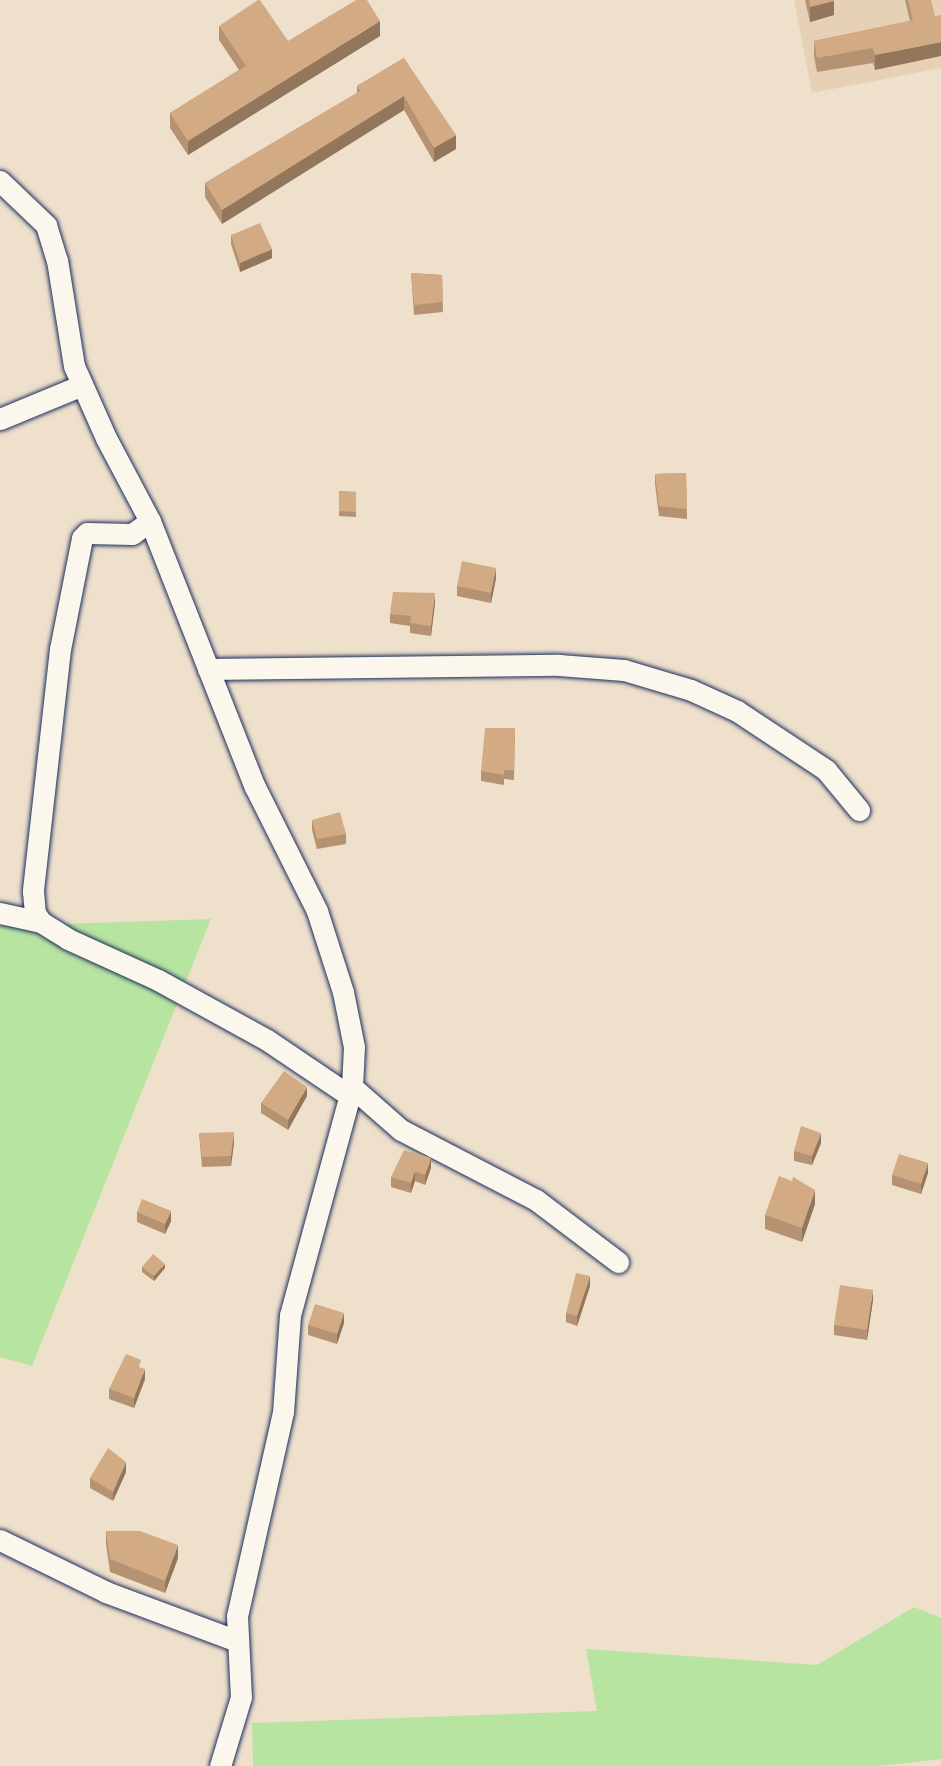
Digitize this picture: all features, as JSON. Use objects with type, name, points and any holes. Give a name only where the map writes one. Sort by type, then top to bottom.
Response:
[{"type":"street","points":[[0,181],[46,225],[57,260],[74,366],[150,521],[255,787],[331,948],[354,1046],[351,1092],[290,1315],[283,1412],[241,1590],[237,1641],[241,1697],[220,1766]]},
{"type":"street","points":[[0,419],[82,385]]},
{"type":"street","points":[[41,922],[35,913],[35,878],[60,649],[82,538],[87,533],[132,534],[150,521]]},
{"type":"street","points":[[208,669],[559,665],[624,670],[691,690],[760,725],[826,770],[859,810]]},
{"type":"street","points":[[0,913],[41,922],[248,1029],[351,1092],[401,1130],[536,1200],[618,1262]]},
{"type":"street","points":[[0,1540],[131,1603],[237,1641]]},
{"type":"shaded area","points":[[794,0],[941,0],[941,68],[812,93]]},
{"type":"green space","points":[[211,919],[32,1366],[0,1357],[0,926]]},
{"type":"green space","points":[[914,1607],[941,1618],[941,1759],[879,1766],[253,1766],[252,1723],[597,1711],[586,1649],[817,1665]]},
{"type":"building","points":[[258,0],[288,41],[356,0],[367,0],[380,21],[188,141],[170,113],[246,66],[219,26]]},
{"type":"building","points":[[809,0],[834,0],[834,1],[810,7]]},
{"type":"building","points":[[908,0],[931,0],[935,16],[941,15],[941,42],[875,55],[873,48],[817,58],[814,41],[913,20]]},
{"type":"building","points":[[404,58],[456,135],[434,148],[404,96],[222,210],[205,183],[360,91],[357,86]]},
{"type":"building","points":[[260,223],[272,249],[240,263],[231,235]]},
{"type":"building","points":[[411,273],[442,275],[443,302],[414,305]]},
{"type":"building","points":[[686,473],[687,509],[659,506],[655,474]]},
{"type":"building","points":[[339,491],[356,492],[356,512],[339,511]]},
{"type":"building","points":[[462,561],[496,568],[491,593],[457,586]]},
{"type":"building","points":[[393,592],[435,593],[431,626],[410,623],[411,616],[390,614]]},
{"type":"building","points":[[485,728],[515,728],[514,770],[504,770],[504,775],[481,771]]},
{"type":"building","points":[[340,812],[346,834],[317,839],[312,820]]},
{"type":"building","points":[[284,1071],[307,1087],[288,1120],[261,1103]]},
{"type":"building","points":[[801,1126],[821,1133],[812,1156],[794,1151]]},
{"type":"building","points":[[234,1132],[231,1156],[202,1157],[199,1133]]},
{"type":"building","points":[[404,1150],[431,1158],[425,1175],[415,1171],[411,1183],[391,1177]]},
{"type":"building","points":[[899,1154],[928,1163],[921,1184],[892,1175]]},
{"type":"building","points":[[779,1176],[792,1181],[793,1177],[815,1190],[802,1228],[765,1215]]},
{"type":"building","points":[[142,1199],[171,1211],[165,1224],[137,1212]]},
{"type":"building","points":[[153,1254],[165,1264],[154,1276],[142,1267]]},
{"type":"building","points":[[576,1273],[590,1276],[577,1316],[566,1313]]},
{"type":"building","points":[[840,1285],[873,1290],[867,1330],[834,1325]]},
{"type":"building","points":[[315,1304],[344,1313],[337,1334],[308,1325]]},
{"type":"building","points":[[126,1354],[141,1360],[139,1367],[145,1369],[134,1398],[109,1389]]},
{"type":"building","points":[[108,1448],[126,1462],[113,1492],[90,1478]]},
{"type":"building","points":[[106,1531],[140,1531],[178,1545],[165,1581],[110,1559]]}]
